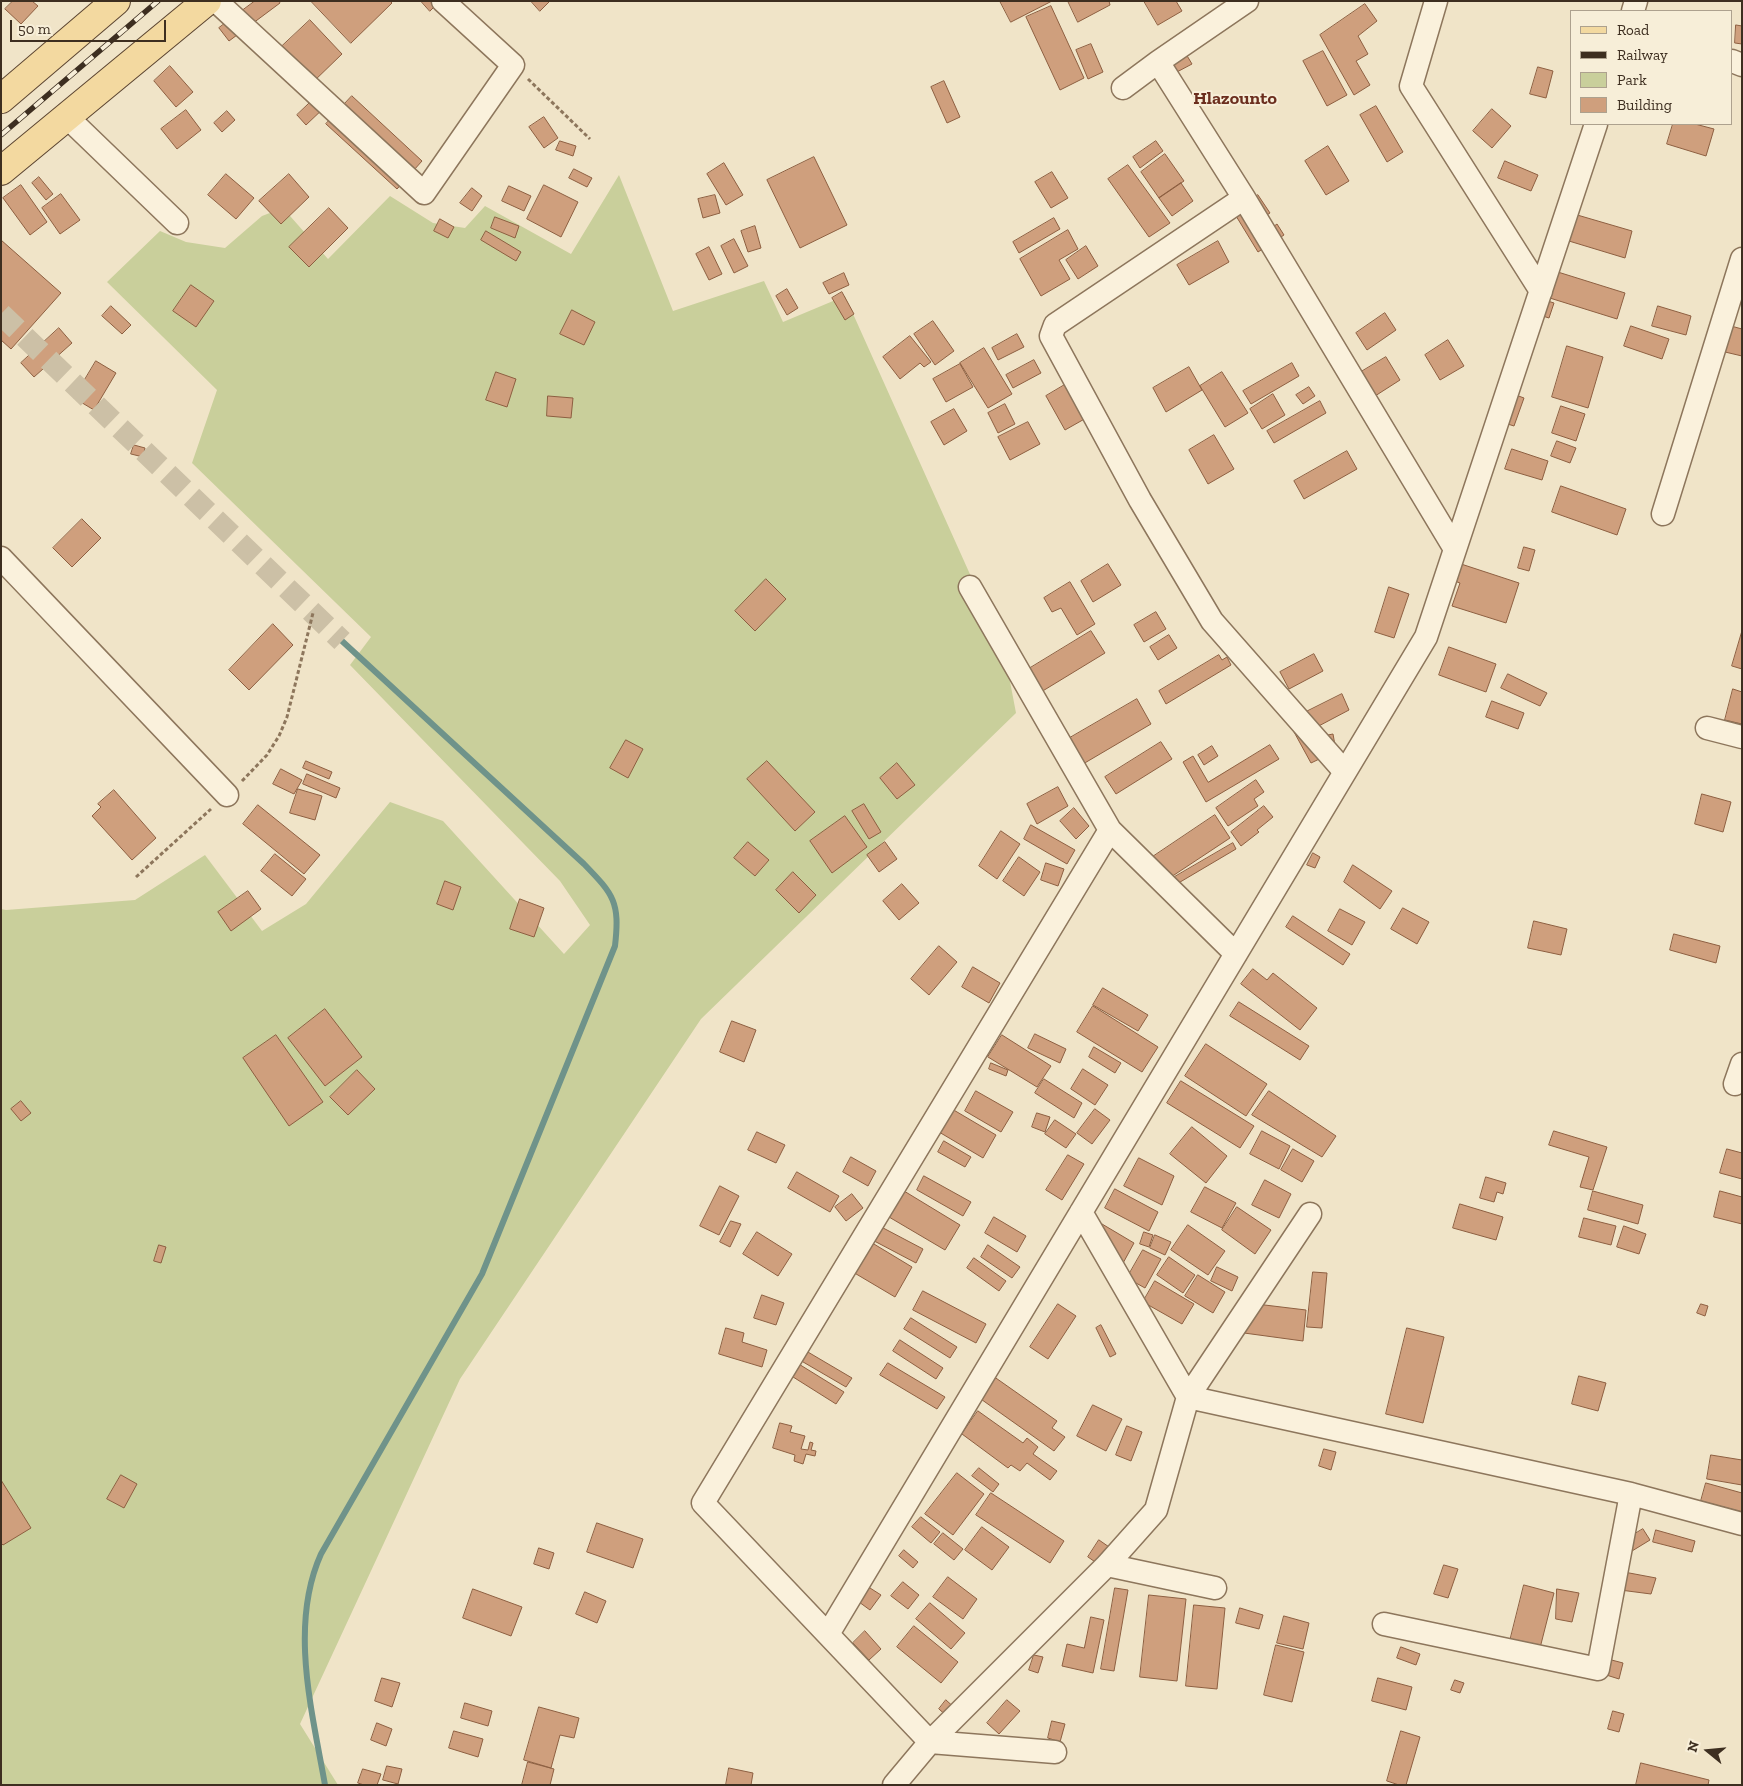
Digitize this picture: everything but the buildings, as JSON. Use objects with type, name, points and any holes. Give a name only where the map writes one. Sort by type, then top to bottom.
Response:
[{"type":"main road","points":[[1,99],[116,1]]},
{"type":"main road","points":[[1,171],[207,1]]},
{"type":"street","points":[[216,1],[424,193],[513,65],[443,1]]},
{"type":"street","points":[[1123,88],[1247,1]]},
{"type":"street","points":[[1436,1],[1411,86],[1541,291]]},
{"type":"street","points":[[1158,62],[1244,198],[1455,549]]},
{"type":"street","points":[[67,117],[177,223]]},
{"type":"street","points":[[828,1634],[1426,637],[1596,125]]},
{"type":"street","points":[[1244,198],[1055,325],[1051,336],[1140,500],[1212,621],[1345,772]]},
{"type":"street","points":[[1663,514],[1742,259]]},
{"type":"street","points":[[1,558],[227,795]]},
{"type":"street","points":[[970,587],[1110,830],[1236,954]]},
{"type":"street","points":[[1707,728],[1742,737]]},
{"type":"street","points":[[1055,1752],[930,1742],[703,1503],[1110,830]]},
{"type":"street","points":[[1081,1212],[1188,1397],[1631,1494],[1742,1524]]},
{"type":"street","points":[[894,1785],[930,1742],[1107,1565],[1156,1510],[1188,1397],[1310,1214]]},
{"type":"street","points":[[1384,1624],[1598,1669],[1631,1494]]},
{"type":"street","points":[[1107,1565],[1215,1588]]},
{"type":"path","points":[[513,65],[590,139]]},
{"type":"path","points":[[136,877],[258,766],[278,736],[287,717],[313,613]]},
{"type":"green space","points":[[619,175],[673,311],[764,281],[783,322],[845,296],[1004,650],[1016,713],[701,1019],[460,1379],[300,1724],[338,1785],[1,1785],[1,909],[135,900],[205,855],[262,931],[306,904],[390,802],[443,821],[564,954],[590,925],[560,881],[350,665],[371,637],[192,463],[217,390],[107,282],[160,231],[186,242],[225,248],[262,216],[283,208],[328,259],[390,196],[433,223],[465,228],[485,206],[571,254]]},
{"type":"waterway","points":[[325,1785],[314,1728],[306,1668],[306,1610],[311,1581],[321,1554],[482,1274],[615,946],[616,931],[613,900],[584,864],[342,641]]},
{"type":"tunnel","points":[[1,314],[342,641]]},
{"type":"railway","points":[[1,135],[158,1]]},
{"type":"district","name":"Hlazounto","points":[[1235,99]]}]
